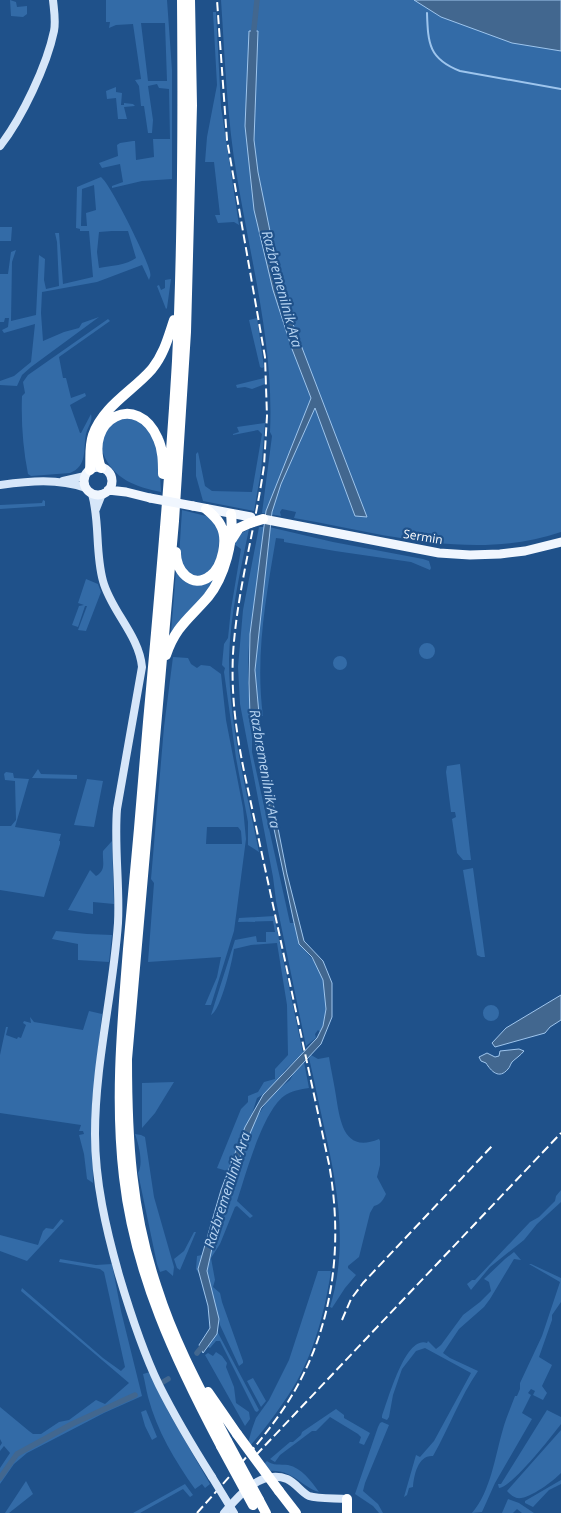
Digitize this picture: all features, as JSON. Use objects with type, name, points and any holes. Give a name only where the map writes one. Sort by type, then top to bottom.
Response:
[{"type":"highway","points":[[182,0],[183,101],[179,304],[165,533],[119,1069],[119,1127],[124,1181],[138,1251],[157,1312],[178,1361],[224,1443],[256,1506],[266,1513]]},
{"type":"highway","points":[[190,0],[192,105],[186,332],[174,520],[127,1059],[127,1116],[130,1163],[142,1234],[156,1288],[170,1324],[224,1443]]},
{"type":"highway","points":[[87,473],[90,446],[98,426],[112,406],[142,379],[159,358],[168,340],[179,304]]},
{"type":"highway","points":[[101,468],[98,448],[99,435],[104,425],[112,418],[122,414],[132,414],[150,424],[159,440],[161,452],[165,533]]},
{"type":"highway","points":[[206,509],[216,517],[223,530]]},
{"type":"highway","points":[[174,520],[177,535],[176,561],[180,571],[187,577],[196,580],[210,577],[218,567],[223,546],[223,530],[231,514]]},
{"type":"highway","points":[[161,669],[176,632],[215,588],[220,577],[230,542],[231,514]]},
{"type":"highway","points":[[230,542],[239,528],[250,520],[263,520]]},
{"type":"highway","points":[[187,1361],[237,1434],[296,1513]]},
{"type":"highway","points":[[347,1499],[347,1513]]},
{"type":"main road","points":[[126,492],[111,480],[107,471],[101,468],[87,473],[84,483],[89,491],[126,492],[231,514],[250,520]]},
{"type":"main road","points":[[105,492],[111,480]]},
{"type":"main road","name":"Sermin","points":[[263,520],[439,553],[500,554],[525,551],[560,541]]},
{"type":"street","points":[[0,146],[19,117],[49,49],[54,29],[53,0]]},
{"type":"street","points":[[61,482],[87,473]]},
{"type":"street","points":[[0,485],[25,482],[61,482],[89,491],[96,509],[101,575],[108,596],[140,653],[142,667],[117,809],[118,921],[98,1072],[95,1134],[97,1176],[112,1251],[127,1302],[143,1346],[159,1384],[195,1450],[234,1513]]},
{"type":"street","points":[[96,509],[105,492]]},
{"type":"street","points":[[224,1513],[248,1488],[271,1477],[286,1479],[298,1486],[307,1495],[347,1499]]},
{"type":"shaded area","points":[[10,0],[16,2],[17,7],[27,6],[27,14],[23,17],[11,16]]},
{"type":"shaded area","points":[[106,0],[167,0],[172,70],[172,179],[142,181],[112,188],[112,186],[123,182],[120,164],[102,168],[99,163],[118,156],[117,145],[120,143],[135,141],[136,160],[154,157],[153,139],[170,139],[169,89],[159,88],[157,84],[148,86],[153,120],[152,133],[148,133],[144,106],[141,106],[139,86],[135,80],[141,79],[133,24],[116,25],[109,28],[110,22],[106,22]],"holes":[[[141,23],[165,23],[167,81],[148,81]]]},
{"type":"shaded area","points":[[221,0],[561,0],[561,532],[528,541],[495,545],[461,545],[394,537],[294,518],[296,512],[282,509],[280,512],[281,516],[262,513],[272,436],[270,432],[268,367],[265,335],[231,133]]},
{"type":"shaded area","points":[[213,12],[216,12],[221,107],[239,225],[234,222],[218,223],[215,215],[220,215],[214,162],[205,162],[207,137],[217,85]]},
{"type":"shaded area","points":[[116,87],[116,92],[122,93],[121,105],[124,105],[124,103],[135,106],[124,107],[127,119],[118,119],[116,98],[107,99],[106,91]]},
{"type":"shaded area","points":[[101,177],[106,183],[142,252],[150,272],[149,280],[142,265],[97,282],[42,292],[43,341],[79,328],[82,323],[99,317],[31,367],[22,375],[17,386],[0,385],[0,381],[14,376],[31,362],[35,324],[4,333],[2,330],[8,327],[9,318],[5,318],[4,322],[0,322],[0,274],[8,274],[11,252],[16,250],[12,262],[11,321],[36,315],[39,255],[45,259],[44,280],[46,289],[59,286],[55,233],[59,233],[63,284],[93,277],[89,231],[80,231],[80,229],[76,228],[77,187]],"holes":[[[94,185],[96,210],[86,213],[87,226],[81,226],[82,189]],[[128,231],[136,258],[123,264],[99,268],[97,252],[99,232]]]},
{"type":"shaded area","points":[[0,227],[12,227],[11,241],[0,241]]},
{"type":"shaded area","points":[[171,279],[166,309],[157,286],[159,285],[161,290],[165,288],[165,280]]},
{"type":"shaded area","points":[[257,318],[264,367],[262,368],[260,367],[249,320]]},
{"type":"shaded area","points":[[108,319],[110,321],[59,357],[63,378],[66,378],[71,398],[85,393],[86,396],[70,405],[80,433],[91,414],[82,462],[76,470],[70,473],[31,476],[28,474],[23,435],[22,396],[25,393],[23,382],[28,375]]},
{"type":"shaded area","points":[[264,378],[265,384],[252,389],[245,387],[237,388],[236,385]]},
{"type":"shaded area","points":[[135,418],[150,429],[159,456],[161,492],[126,480],[113,469],[103,453],[101,453],[102,434],[113,420]]},
{"type":"shaded area","points":[[265,423],[261,471],[254,511],[203,501],[196,476],[196,454],[198,452],[205,486],[212,491],[252,492],[262,434],[258,430],[233,434],[239,432],[237,427]]},
{"type":"shaded area","points":[[43,500],[45,501],[45,506],[0,509],[0,505],[42,503]]},
{"type":"shaded area","points":[[182,510],[210,517],[220,530],[215,567],[202,576],[186,572],[179,557]]},
{"type":"shaded area","points":[[259,527],[265,527],[251,627],[248,677],[254,727],[252,728],[252,752],[290,923],[294,923],[300,942],[319,967],[325,982],[327,1009],[323,1026],[320,1032],[318,1030],[315,1034],[316,1038],[306,1046],[276,901],[240,704],[238,667],[243,610]]},
{"type":"shaded area","points":[[269,527],[333,542],[423,559],[429,561],[431,568],[430,570],[411,562],[284,542],[284,539],[276,538],[265,604],[261,649],[260,671],[263,716],[257,716],[254,683]]},
{"type":"shaded area","points":[[249,529],[233,611],[229,660],[235,733],[259,852],[248,845],[248,822],[236,758],[225,668],[222,665],[224,644],[228,638],[241,549],[234,544],[242,533]]},
{"type":"shaded area","points":[[176,571],[193,583],[218,573],[209,591],[171,632]]},
{"type":"shaded area","points":[[86,579],[98,584],[101,592],[86,631],[78,630],[87,606],[85,606],[78,627],[72,625],[79,606],[84,605],[78,603]]},
{"type":"shaded area","points":[[427,643],[435,651],[427,659],[419,651]]},
{"type":"shaded area","points":[[337,656],[343,656],[347,663],[343,670],[337,670],[333,666],[333,660]]},
{"type":"shaded area","points":[[173,657],[188,658],[191,664],[197,668],[201,665],[210,666],[221,674],[226,720],[243,808],[246,839],[234,931],[211,1005],[205,1005],[217,977],[221,957],[148,962],[154,883],[151,879],[164,727]],"holes":[[[207,827],[238,827],[241,831],[242,844],[206,844]]]},
{"type":"shaded area","points":[[460,764],[471,860],[463,860],[457,853],[452,819],[456,817],[455,812],[451,812],[446,772],[447,766]]},
{"type":"shaded area","points":[[38,769],[41,774],[77,775],[77,779],[32,778]]},
{"type":"shaded area","points":[[6,772],[13,773],[14,778],[29,779],[15,827],[61,834],[60,844],[44,897],[0,890],[0,826],[11,826],[16,820],[15,781],[5,780],[4,774]]},
{"type":"shaded area","points":[[87,779],[103,781],[94,827],[74,825]]},
{"type":"shaded area","points":[[112,841],[114,904],[93,902],[93,914],[68,910],[90,870],[96,876],[102,871],[103,851]]},
{"type":"shaded area","points":[[473,868],[485,957],[477,955],[463,870]]},
{"type":"shaded area","points":[[274,916],[303,1053],[285,1070],[272,1089],[257,1098],[249,1123],[253,1124],[270,1096],[290,1080],[296,1069],[304,1062],[309,1088],[284,1096],[276,1104],[269,1116],[250,1160],[237,1201],[253,1216],[250,1218],[237,1206],[235,1207],[220,1244],[211,1258],[215,1280],[213,1287],[220,1293],[243,1361],[239,1366],[220,1325],[212,1295],[196,1269],[197,1256],[202,1255],[227,1182],[227,1171],[217,1168],[241,1109],[248,1102],[248,1096],[258,1092],[264,1082],[275,1079],[275,1069],[288,1055],[287,1005],[277,943],[251,945],[234,949],[219,1004],[211,1015],[235,940],[256,936],[257,942],[266,942],[266,932],[275,932],[273,921],[238,922],[239,918]]},
{"type":"shaded area","points":[[56,931],[112,935],[109,962],[78,960],[78,944],[52,939]]},
{"type":"shaded area","points":[[491,1005],[499,1013],[491,1021],[483,1013]]},
{"type":"shaded area","points":[[89,1011],[102,1014],[92,1103],[93,1183],[87,1179],[84,1154],[79,1135],[84,1134],[83,1131],[79,1131],[81,1125],[0,1113],[0,1055],[6,1027],[8,1027],[6,1035],[17,1039],[18,1037],[21,1038],[26,1025],[23,1023],[24,1021],[31,1023],[30,1017],[34,1022],[83,1030]]},
{"type":"shaded area","points":[[311,1055],[318,1059],[329,1057],[339,1115],[342,1125],[351,1139],[358,1142],[367,1142],[379,1139],[380,1165],[377,1177],[386,1194],[382,1202],[374,1206],[370,1213],[359,1257],[348,1266],[356,1275],[332,1308],[330,1307],[339,1261],[339,1215],[333,1168],[309,1058]]},
{"type":"shaded area","points":[[174,1082],[155,1113],[142,1128],[142,1083]]},
{"type":"shaded area","points":[[135,1134],[145,1137],[154,1197],[174,1267],[173,1276],[166,1270],[160,1272],[157,1264],[138,1173],[140,1158]]},
{"type":"shaded area","points":[[561,1190],[561,1202],[537,1224],[524,1240],[490,1267],[471,1290],[467,1284],[475,1280],[530,1222],[539,1217],[555,1201],[556,1196]]},
{"type":"shaded area","points":[[61,1219],[64,1221],[27,1261],[0,1251],[0,1235],[38,1245],[43,1231],[46,1228],[53,1229]]},
{"type":"shaded area","points":[[194,1232],[196,1232],[180,1270],[177,1268],[174,1259],[184,1251]]},
{"type":"shaded area","points":[[514,1252],[521,1260],[514,1259],[484,1307],[459,1329],[443,1353],[478,1371],[433,1456],[420,1462],[414,1477],[413,1487],[409,1488],[407,1495],[404,1497],[416,1455],[420,1457],[434,1441],[471,1373],[425,1348],[416,1351],[402,1369],[387,1420],[382,1418],[382,1416],[398,1371],[412,1349],[419,1343],[427,1343],[428,1341],[436,1349],[441,1345],[463,1315],[491,1291],[489,1282],[484,1279]]},
{"type":"shaded area","points":[[60,1259],[96,1265],[112,1264],[121,1311],[142,1396],[104,1413],[27,1453],[14,1464],[0,1484],[0,1468],[10,1453],[4,1446],[0,1451],[2,1443],[0,1439],[0,1407],[33,1434],[41,1434],[59,1422],[69,1420],[96,1400],[105,1404],[129,1383],[21,1291],[22,1288],[103,1358],[121,1371],[125,1367],[104,1272],[100,1269],[59,1262]]},
{"type":"shaded area","points":[[529,1264],[561,1278],[561,1302],[552,1315],[539,1357],[552,1365],[542,1386],[547,1393],[543,1400],[533,1395],[535,1391],[531,1389],[528,1393],[531,1395],[522,1413],[532,1419],[495,1483],[482,1512],[472,1513],[488,1484],[506,1421],[515,1396],[517,1396],[520,1389],[520,1383],[542,1336],[560,1282]]},
{"type":"shaded area","points":[[318,1271],[331,1271],[320,1323],[309,1357],[293,1388],[250,1446],[248,1443],[256,1418],[269,1400],[289,1360]]},
{"type":"shaded area","points":[[217,1331],[259,1410],[257,1412],[220,1341],[216,1341],[210,1348],[208,1347]]},
{"type":"shaded area","points":[[216,1352],[227,1363],[226,1367],[234,1387],[236,1403],[249,1412],[250,1419],[245,1426],[205,1355],[208,1353],[213,1356]]},
{"type":"shaded area","points":[[150,1372],[169,1413],[210,1484],[205,1488],[202,1484],[195,1489],[180,1468],[156,1422],[143,1374]]},
{"type":"shaded area","points":[[253,1378],[266,1401],[261,1407],[247,1381]]},
{"type":"shaded area","points":[[336,1409],[344,1415],[344,1418],[370,1433],[364,1445],[359,1443],[361,1437],[358,1434],[330,1417],[316,1431],[312,1431],[280,1455],[275,1462],[270,1459],[290,1442],[293,1442],[302,1432]]},
{"type":"shaded area","points":[[146,1410],[157,1437],[152,1440],[141,1412]]},
{"type":"shaded area","points":[[547,1410],[561,1417],[561,1424],[522,1470],[513,1479],[499,1488],[498,1484],[501,1484]]},
{"type":"shaded area","points":[[382,1422],[389,1425],[363,1491],[378,1504],[383,1513],[379,1513],[373,1506],[355,1494],[378,1427]]},
{"type":"shaded area","points":[[561,1430],[561,1473],[547,1485],[522,1498],[517,1498],[507,1491]]},
{"type":"shaded area","points":[[267,1461],[298,1469],[319,1492],[291,1475],[269,1471],[264,1464]]},
{"type":"shaded area","points":[[561,1480],[561,1484],[549,1490],[533,1507],[525,1503],[525,1501]]},
{"type":"shaded area","points":[[26,1481],[33,1494],[9,1513],[5,1513]]},
{"type":"shaded area","points":[[185,1484],[193,1495],[190,1497],[183,1489],[140,1513],[133,1513]]},
{"type":"shaded area","points":[[508,1499],[519,1503],[534,1513],[522,1513],[517,1509],[513,1513],[502,1513]]},
{"type":"water","points":[[414,0],[561,0],[561,51],[512,43],[441,17]]},
{"type":"water","points":[[249,31],[258,31],[254,140],[258,172],[273,246],[291,319],[367,517],[355,516],[315,408],[281,484],[272,512],[255,670],[262,747],[287,874],[304,941],[323,961],[332,983],[332,1017],[321,1044],[261,1108],[242,1152],[218,1221],[207,1271],[219,1319],[217,1334],[203,1353],[199,1345],[210,1328],[208,1306],[198,1269],[221,1190],[245,1127],[263,1095],[317,1038],[323,1026],[326,1009],[323,980],[312,957],[299,944],[250,716],[250,634],[266,511],[311,398],[292,349],[273,290],[254,210],[245,126]]},
{"type":"water","points":[[561,995],[561,1020],[550,1027],[545,1033],[495,1047],[492,1043],[506,1028]]},
{"type":"water","points":[[519,1049],[524,1051],[501,1074],[490,1069],[479,1057],[487,1053],[495,1057],[499,1056],[500,1051]]},
{"type":"waterway","name":"Razbremenilnik Ara","points":[[253,38],[257,0]]},
{"type":"waterway","points":[[427,13],[428,33],[432,49],[436,56],[450,66],[460,71],[561,89]]},
{"type":"waterway","name":"Razbremenilnik Ara","points":[[197,1353],[205,1343]]},
{"type":"waterway","name":"Razbremenilnik Ara","points":[[163,1382],[168,1379]]},
{"type":"waterway","name":"Razbremenilnik Ara","points":[[0,1478],[17,1454],[72,1424],[135,1395]]},
{"type":"railway","points":[[197,1513],[265,1433],[286,1405],[302,1377],[315,1348],[331,1289],[335,1227],[329,1164],[244,771],[235,713],[233,684],[235,630],[264,466],[267,416],[265,357],[227,140],[217,0]]},
{"type":"railway","points":[[256,1455],[561,1133]]},
{"type":"railway","points":[[342,1320],[351,1299],[363,1283],[492,1146]]}]
